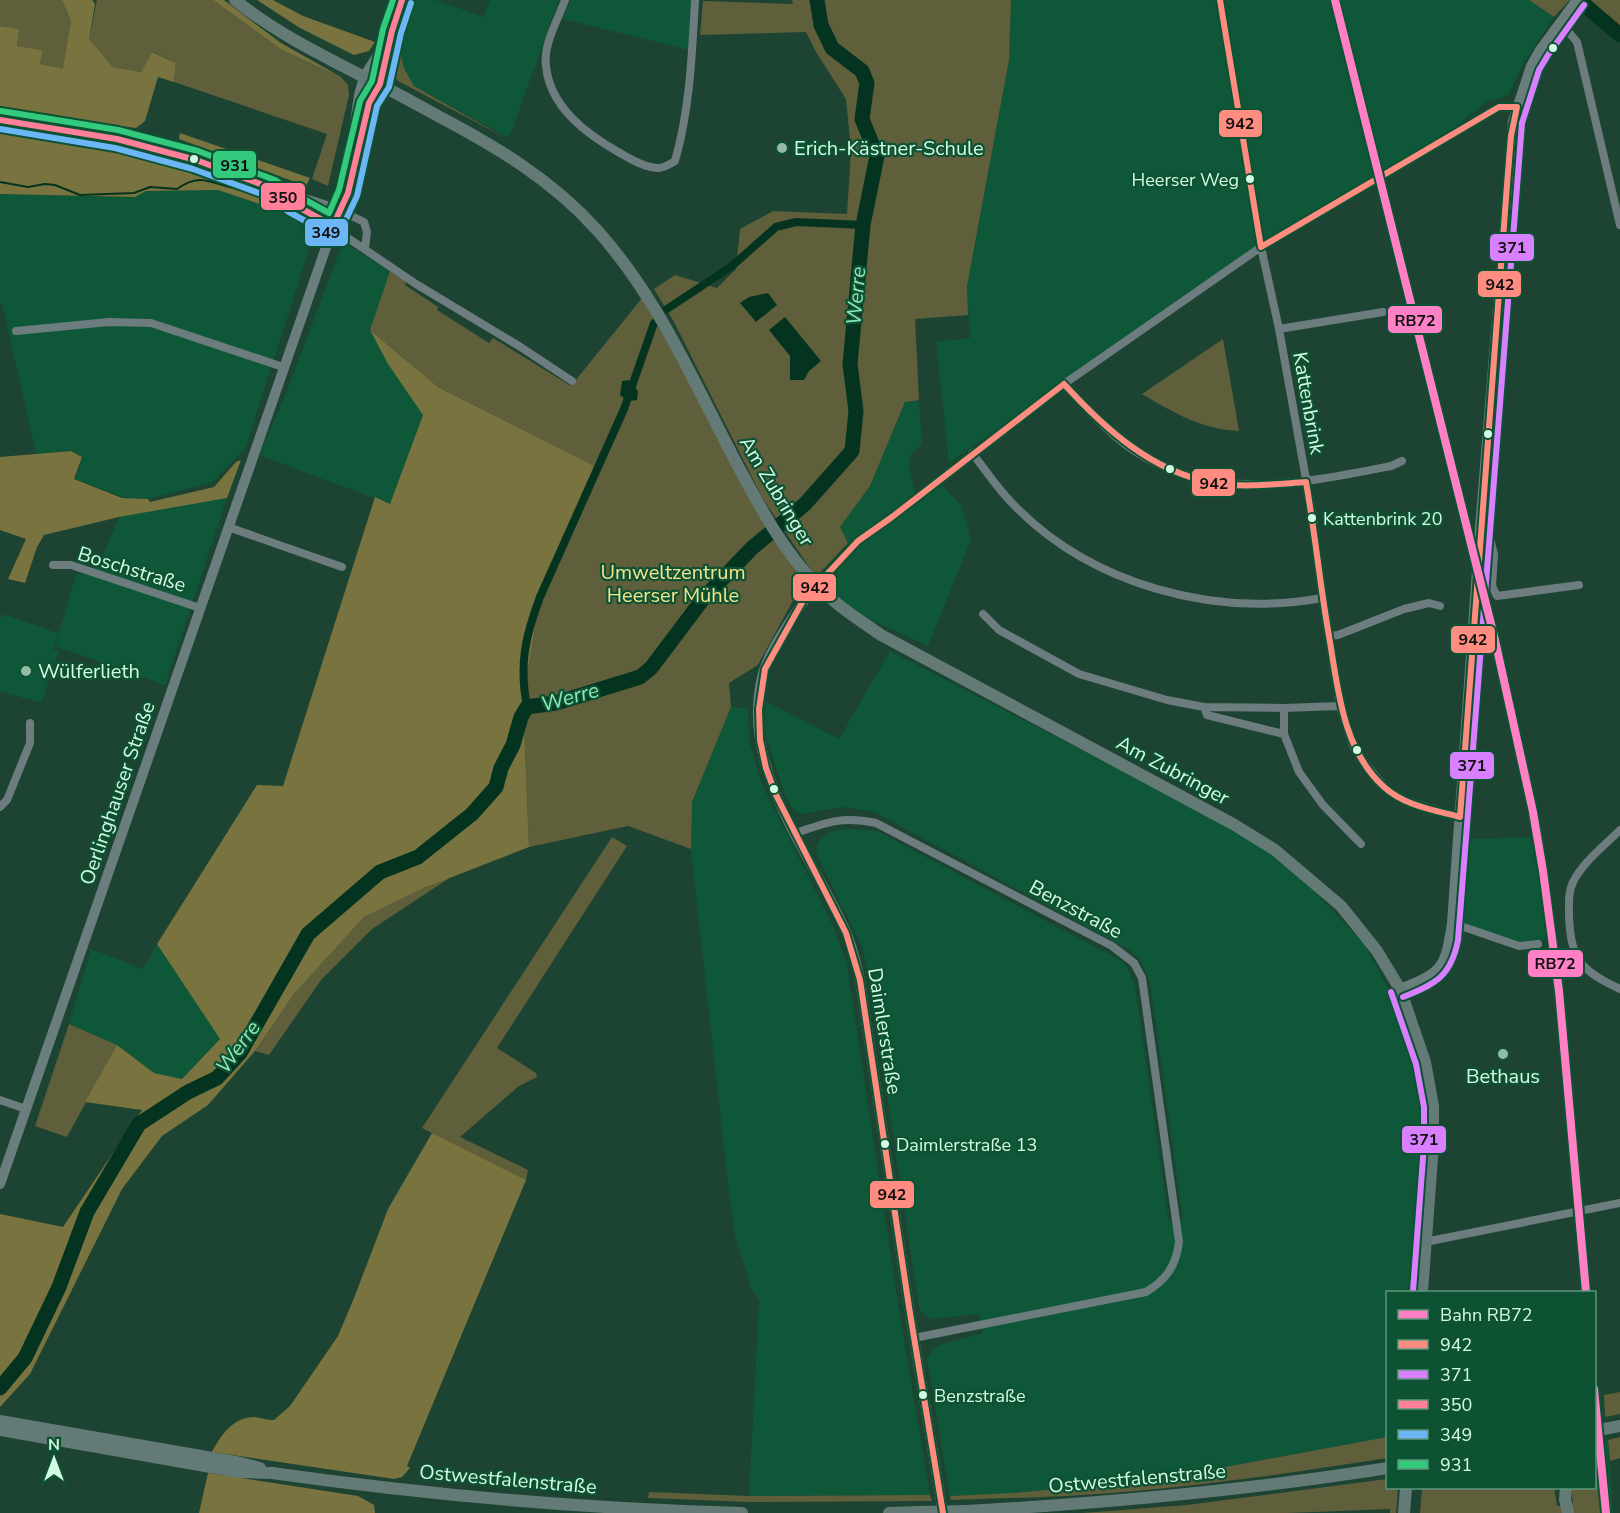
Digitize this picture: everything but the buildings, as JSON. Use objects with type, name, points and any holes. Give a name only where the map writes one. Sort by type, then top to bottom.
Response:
[{"type":"main road","name":"Am Zubringer","points":[[236,0],[282,32],[483,140],[519,162],[548,183],[597,229],[627,267],[659,314],[762,510],[786,548],[816,585],[848,612],[881,635],[1233,825],[1275,850],[1341,906],[1377,951],[1400,989],[1425,1062],[1433,1106],[1422,1291]]},
{"type":"main road","name":"Ostwestfalenstraße","points":[[0,1421],[240,1468]]},
{"type":"main road","points":[[1596,1431],[1619,1426]]},
{"type":"main road","name":"Ostwestfalenstraße","points":[[0,1430],[272,1473],[472,1497],[604,1508],[742,1513]]},
{"type":"main road","name":"Ostwestfalenstraße","points":[[889,1513],[966,1511],[1186,1494],[1286,1483],[1386,1468]]},
{"type":"main road","points":[[1404,1513],[1406,1489]]},
{"type":"main road","points":[[1565,1493],[1568,1513]]},
{"type":"street","name":"Oerlinghauser Straße","points":[[0,1184],[283,367],[333,226],[348,193],[369,103],[380,84],[392,31],[402,0]]},
{"type":"street","points":[[565,0],[548,44],[545,64],[550,86],[561,106],[600,141],[638,163],[660,168],[675,161],[681,139],[689,81],[695,0]]},
{"type":"street","name":"Kattenbrink","points":[[1220,0],[1262,247],[1306,482],[1340,706],[1353,746],[1387,790],[1406,801],[1460,817]]},
{"type":"street","points":[[1400,989],[1434,974],[1448,953],[1452,923],[1511,136],[1517,107],[1531,66],[1577,0]]},
{"type":"street","points":[[1564,18],[1577,42],[1620,225]]},
{"type":"street","name":"Oerlinghauser Straße","points":[[339,210],[337,202],[347,165],[364,77],[392,31]]},
{"type":"street","points":[[816,585],[858,541],[972,453],[1064,384],[1262,247],[1498,107],[1517,107]]},
{"type":"street","points":[[0,120],[141,145],[206,163],[270,188],[339,210],[364,222],[367,232],[365,249]]},
{"type":"street","points":[[270,188],[293,204],[333,226],[416,284],[572,381]]},
{"type":"street","name":"Kattenbrink","points":[[1279,329],[1383,312]]},
{"type":"street","points":[[16,331],[109,322],[151,323],[283,367]]},
{"type":"street","points":[[1064,384],[1096,419],[1133,450],[1167,468],[1213,483],[1259,485],[1306,482]]},
{"type":"street","points":[[972,453],[1011,503],[1051,537],[1121,577],[1161,591],[1222,602],[1265,603],[1322,598]]},
{"type":"street","name":"Kattenbrink","points":[[1306,482],[1391,466],[1402,461]]},
{"type":"street","points":[[228,527],[342,567]]},
{"type":"street","points":[[1480,535],[1490,539],[1494,554],[1492,586],[1497,596],[1579,585]]},
{"type":"street","name":"Boschstraße","points":[[53,566],[71,566],[200,608]]},
{"type":"street","name":"Daimlerstraße","points":[[816,585],[804,599],[765,669],[760,693],[759,732],[764,761],[776,795],[847,934],[860,980],[943,1513]]},
{"type":"street","points":[[1329,636],[1338,635],[1404,609],[1429,603],[1440,606]]},
{"type":"street","points":[[983,614],[999,630],[1079,674],[1167,700],[1204,706],[1284,708],[1340,706]]},
{"type":"street","points":[[1204,706],[1208,715],[1284,734]]},
{"type":"street","points":[[1284,708],[1284,734],[1299,772],[1323,805],[1361,844]]},
{"type":"street","points":[[0,807],[7,800],[30,743],[30,723]]},
{"type":"street","name":"Benzstraße","points":[[796,833],[824,823],[847,819],[876,823],[1113,947],[1134,963],[1142,978],[1178,1235],[1178,1253],[1169,1274],[1160,1284],[1146,1292],[914,1338]]},
{"type":"street","points":[[1620,830],[1588,861],[1574,882],[1569,896],[1570,940],[1579,961],[1599,979],[1620,989]]},
{"type":"street","points":[[1452,923],[1519,946],[1538,944]]},
{"type":"street","points":[[0,1100],[26,1109]]},
{"type":"street","points":[[1425,1242],[1620,1203]]},
{"type":"shaded area","points":[[62,0],[92,0],[95,4],[89,39],[113,67],[141,72],[152,52],[176,63],[174,82],[158,77],[145,121],[136,128],[0,110],[0,26],[19,29],[17,46],[42,50],[40,64],[63,68],[71,21]]},
{"type":"shaded area","points":[[213,0],[224,0],[281,43],[341,77],[282,50]]},
{"type":"shaded area","points":[[257,0],[273,0],[303,16],[375,42],[369,51],[354,55],[300,28]]},
{"type":"shaded area","points":[[408,0],[435,0],[484,17],[490,0],[559,0],[509,138],[414,86],[404,68],[398,42]]},
{"type":"shaded area","points":[[570,0],[691,0],[689,50],[563,19]]},
{"type":"shaded area","points":[[1011,0],[1529,0],[1554,17],[1524,62],[1509,94],[1486,102],[1454,128],[1268,240],[1182,297],[949,463],[936,342],[970,338],[967,286],[1009,60]]},
{"type":"shaded area","points":[[0,129],[56,135],[158,154],[270,196],[298,217],[218,190],[146,191],[135,197],[0,194]]},
{"type":"shaded area","points":[[180,133],[310,178],[306,186],[179,139]]},
{"type":"shaded area","points":[[218,190],[298,217],[310,224],[315,231],[245,449],[212,482],[148,499],[123,497],[75,479],[83,457],[71,450],[36,454],[0,302],[0,194],[134,197],[146,191]]},
{"type":"shaded area","points":[[343,242],[390,271],[370,330],[388,364],[423,414],[390,504],[259,455],[285,396]]},
{"type":"shaded area","points":[[768,293],[777,305],[756,322],[740,303],[749,297]]},
{"type":"shaded area","points":[[785,317],[821,361],[809,371],[804,380],[790,380],[790,356],[769,330]]},
{"type":"shaded area","points":[[370,330],[438,387],[597,467],[537,616],[523,699],[529,847],[424,888],[364,917],[294,994],[255,1051],[208,1105],[162,1136],[122,1189],[30,1374],[0,1407],[0,1214],[63,1227],[142,1110],[85,1102],[117,1045],[154,1073],[182,1079],[220,1039],[157,944],[257,785],[283,786],[375,497],[390,504],[423,415],[388,364]]},
{"type":"shaded area","points":[[629,380],[638,391],[637,400],[630,401],[626,413],[621,410],[625,399],[620,395],[622,381]]},
{"type":"shaded area","points":[[919,400],[922,444],[911,454],[909,467],[914,490],[922,500],[941,484],[961,505],[971,540],[928,646],[861,615],[824,585],[853,553],[840,527],[870,486],[905,402]]},
{"type":"shaded area","points":[[71,451],[82,457],[74,479],[122,498],[148,499],[150,502],[214,487],[236,462],[241,460],[227,498],[119,517],[44,535],[37,547],[25,583],[8,579],[26,539],[0,530],[0,457]]},
{"type":"shaded area","points":[[227,498],[165,685],[55,646],[76,575],[98,567],[119,517]]},
{"type":"shaded area","name":"Wülferlieth","points":[[2,614],[58,633],[53,649],[59,651],[41,703],[0,691],[0,620]]},
{"type":"shaded area","points":[[890,651],[1234,829],[1296,872],[1364,944],[1397,1004],[1417,1069],[1421,1129],[1421,1164],[1412,1291],[1386,1291],[1386,1437],[1155,1480],[1013,1493],[950,1496],[927,1358],[934,1348],[940,1345],[983,1333],[979,1314],[931,1319],[921,1312],[919,1307],[870,981],[862,947],[816,853],[817,845],[831,832],[846,829],[877,831],[1120,960],[1127,967],[1135,985],[1169,1222],[1183,1220],[1150,982],[1141,962],[1133,952],[874,812],[843,807],[801,814],[792,808],[785,795],[765,733],[765,701],[839,739]]},
{"type":"shaded area","points":[[731,707],[748,708],[749,740],[761,782],[834,928],[847,965],[900,1316],[930,1495],[749,1496],[759,1301],[751,1287],[735,1236],[690,842],[692,802]]},
{"type":"shaded area","points":[[1534,837],[1546,940],[1517,942],[1461,922],[1465,839]]},
{"type":"shaded area","points":[[157,944],[220,1039],[182,1079],[154,1073],[117,1045],[69,1024],[91,949],[143,969]]},
{"type":"shaded area","points":[[432,1133],[526,1180],[407,1466],[410,1468],[402,1477],[394,1479],[212,1452],[224,1433],[240,1420],[255,1417],[274,1420],[290,1406],[338,1336],[388,1209]]},
{"type":"shaded area","points":[[1608,1440],[1613,1513],[1601,1513],[1596,1442]]},
{"type":"shaded area","points":[[208,1473],[358,1496],[374,1505],[375,1513],[199,1513]]},
{"type":"green space","points":[[0,0],[62,0],[71,21],[64,68],[40,64],[41,50],[17,46],[19,29],[0,26]]},
{"type":"green space","points":[[97,0],[213,0],[282,50],[341,77],[348,85],[349,95],[328,186],[312,179],[327,134],[174,82],[176,63],[153,52],[141,72],[113,67],[89,39]]},
{"type":"green space","points":[[792,0],[1011,0],[1009,60],[967,286],[968,315],[915,319],[919,400],[905,402],[870,486],[840,527],[848,543],[816,577],[763,499],[674,322],[654,289],[675,275],[717,288],[736,269],[740,229],[773,211],[847,214],[851,150],[846,99],[806,32],[700,35],[703,1],[793,4]]},
{"type":"green space","points":[[1529,0],[1570,0],[1554,17]]},
{"type":"green space","points":[[1620,0],[1620,30],[1585,1]]},
{"type":"green space","points":[[398,42],[404,68],[414,86],[508,139],[398,81],[393,67]]},
{"type":"green space","name":"Umweltzentrum Heerser Mühle","points":[[390,271],[406,282],[405,285],[438,307],[437,310],[489,343],[493,338],[571,386],[642,298],[803,582],[758,665],[729,683],[731,707],[692,802],[691,849],[628,826],[529,847],[523,699],[537,616],[597,467],[438,387],[370,330]]},
{"type":"green space","points":[[1223,339],[1239,431],[1200,424],[1142,394]]},
{"type":"green space","points":[[612,837],[627,846],[497,1048],[536,1073],[537,1077],[519,1086],[460,1137],[528,1170],[526,1180],[422,1128]]},
{"type":"green space","points":[[451,877],[372,929],[321,980],[269,1055],[255,1051],[294,994],[364,917]]},
{"type":"green space","points":[[69,1024],[117,1045],[67,1137],[35,1126]]},
{"type":"green space","points":[[1620,1392],[1620,1414],[1605,1417],[1604,1395]]},
{"type":"green space","points":[[1386,1437],[1386,1458],[1256,1477],[1157,1489],[1081,1495],[951,1500],[950,1496],[1013,1493],[1155,1480]]},
{"type":"green space","points":[[1620,1437],[1620,1458],[1610,1461],[1608,1440]]},
{"type":"green space","points":[[1596,1454],[1601,1513],[1420,1513],[1422,1489],[1554,1489],[1557,1506],[1573,1503],[1571,1489],[1596,1489]]},
{"type":"green space","points":[[1386,1479],[1386,1489],[1398,1489],[1396,1513],[1390,1513],[1390,1509],[1287,1513],[1082,1513],[1187,1505]]},
{"type":"green space","points":[[649,1492],[749,1496],[930,1495],[932,1501],[749,1502],[648,1498]]},
{"type":"waterway","name":"Werre","points":[[0,1388],[25,1358],[59,1287],[87,1212],[139,1124],[188,1092],[217,1078],[240,1053],[308,934],[380,872],[418,857],[472,814],[496,787],[501,768],[513,745],[521,717],[527,707],[556,703],[640,677],[651,668],[703,599],[752,548],[805,504],[852,451],[856,411],[850,364],[863,225],[877,156],[862,119],[867,83],[862,71],[832,48],[821,25],[817,0]]},
{"type":"waterway","points":[[1579,0],[1620,35]]},
{"type":"waterway","points":[[0,182],[28,187],[55,185],[80,195],[134,193],[150,187],[177,189],[195,180],[210,181],[242,189]]},
{"type":"waterway","points":[[667,309],[732,266],[776,227],[796,222],[863,225]]},
{"type":"waterway","points":[[527,707],[524,678],[525,651],[535,611],[624,409],[654,323]]},
{"type":"rail line","name":"RB72","points":[[1335,0],[1495,640],[1533,812],[1559,991],[1586,1291]]},
{"type":"rail line","name":"RB72","points":[[1596,1410],[1606,1513]]},
{"type":"transit line","name":"931","points":[[1,111],[118,130],[198,151],[275,180],[329,213],[339,190],[360,101],[372,81],[383,29],[393,0]]},
{"type":"transit line","name":"350","points":[[0,120],[117,139],[196,160],[271,188],[293,204],[333,226],[348,193],[369,103],[380,84],[392,31],[402,0]]},
{"type":"transit line","name":"942","points":[[1220,0],[1261,247]]},
{"type":"transit line","name":"349","points":[[0,129],[115,148],[193,169],[267,196],[289,212],[335,235],[341,230],[357,196],[377,106],[389,87],[401,33],[411,3]]},
{"type":"transit line","name":"371","points":[[1403,997],[1425,988],[1440,977],[1451,962],[1458,940],[1522,123],[1539,70],[1584,5]]},
{"type":"transit line","name":"942","points":[[1261,247],[1499,107],[1517,107]]},
{"type":"transit line","name":"942","points":[[1460,817],[1507,185],[1511,136],[1517,107]]},
{"type":"transit line","name":"942","points":[[1064,384],[1113,432],[1150,459],[1170,469],[1214,483],[1260,485],[1306,482]]},
{"type":"transit line","name":"942","points":[[943,1513],[909,1307],[860,980],[846,933],[776,795],[766,768],[760,740],[759,709],[765,669],[804,599],[858,541],[1064,384]]},
{"type":"transit line","name":"942","points":[[1306,482],[1339,697],[1359,755],[1384,787],[1401,799],[1460,817]]},
{"type":"transit line","name":"371","points":[[1391,992],[1416,1064],[1424,1107],[1424,1145],[1413,1291]]},
{"type":"place","name":"Erich-Kästner-Schule","points":[[782,148]]},
{"type":"place","name":"Heerser Weg","points":[[1250,179]]},
{"type":"place","name":"Kattenbrink 20","points":[[1312,518]]},
{"type":"place","name":"Wülferlieth","points":[[26,671]]},
{"type":"place","name":"Bethaus","points":[[1503,1054]]},
{"type":"place","name":"Daimlerstraße 13","points":[[885,1144]]},
{"type":"place","name":"Benzstraße","points":[[923,1395]]}]
